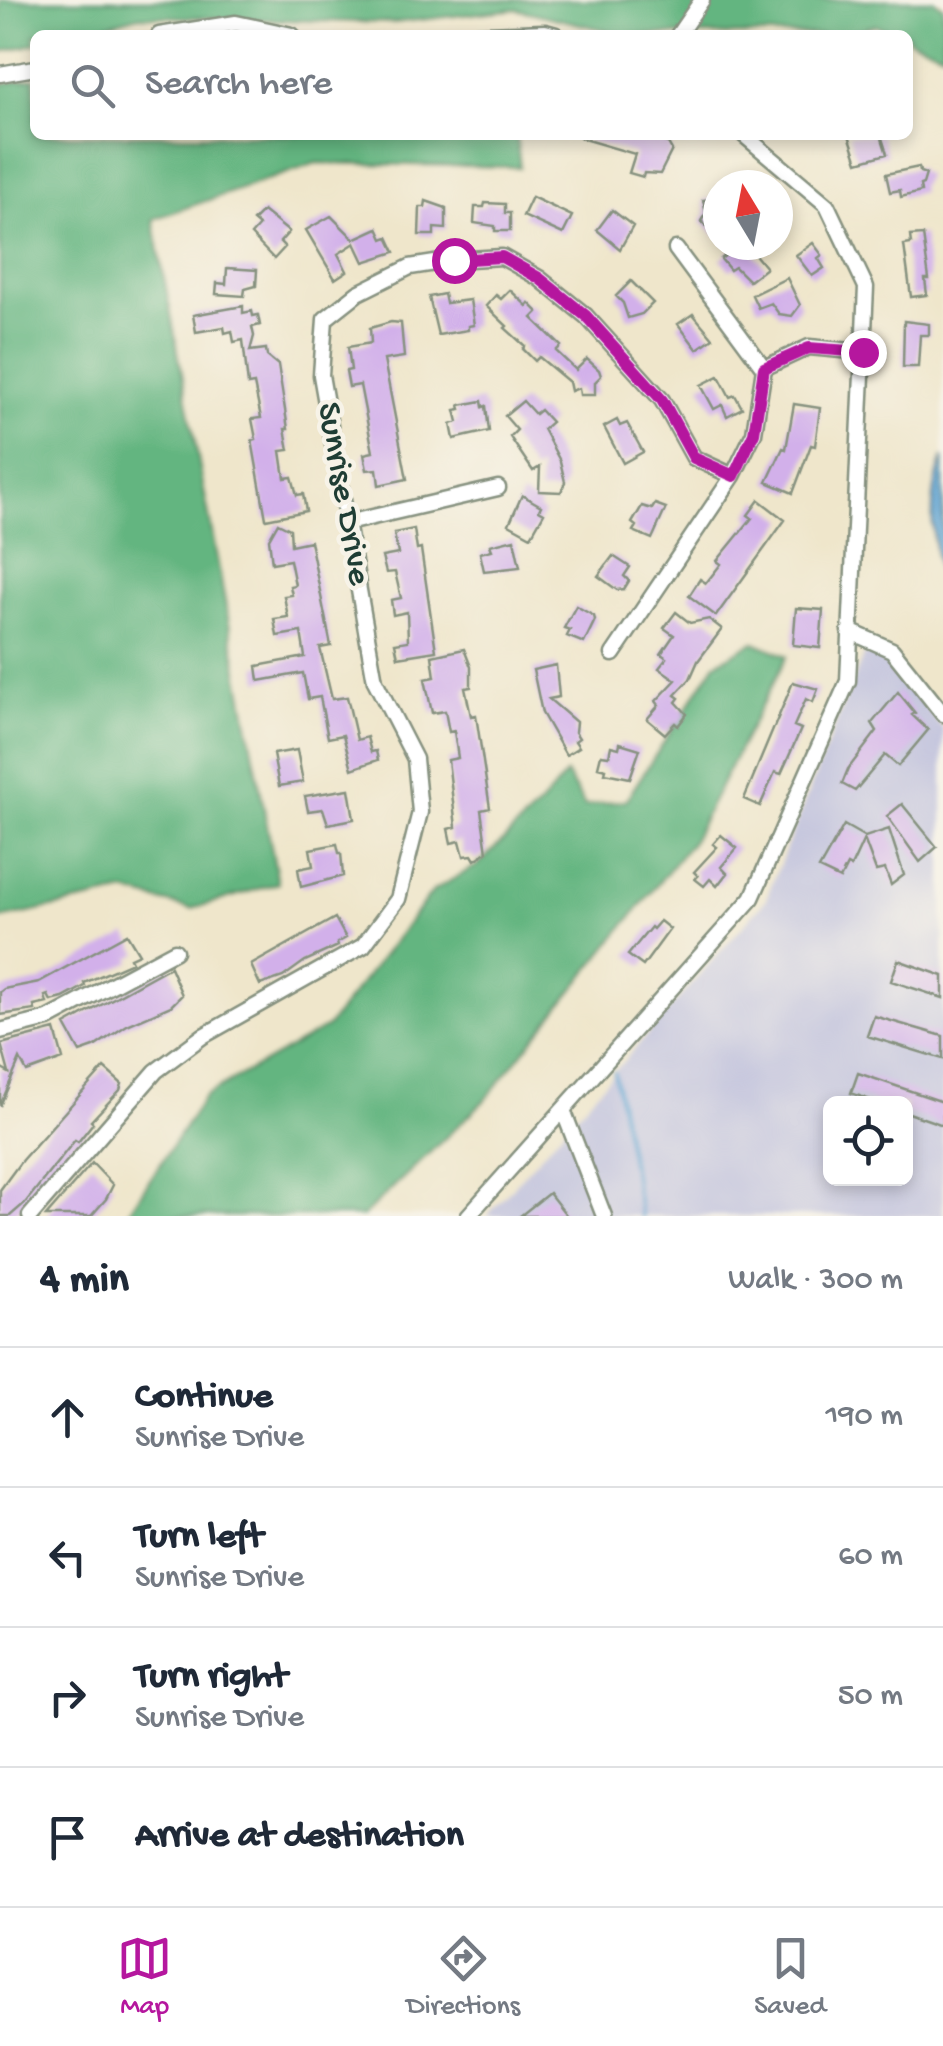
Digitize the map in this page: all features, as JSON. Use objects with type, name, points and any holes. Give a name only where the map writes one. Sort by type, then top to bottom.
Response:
[{"type":"street","points":[[681,30],[702,0]]},
{"type":"street","points":[[192,30],[236,23],[269,30]]},
{"type":"street","points":[[0,74],[30,69]]},
{"type":"street","points":[[468,1216],[752,898],[848,681],[866,287],[827,205],[750,140]]},
{"type":"street","points":[[613,654],[734,476],[754,433],[764,368],[676,248]]},
{"type":"street","name":"Sunrise Drive","points":[[30,1216],[156,1072],[203,1036],[364,946],[398,900],[420,812],[415,760],[375,681],[321,375],[326,319],[358,292],[410,268],[502,257],[539,278],[586,316],[662,400],[694,458],[734,476]]},
{"type":"street","points":[[764,368],[809,348],[863,352]]},
{"type":"street","points":[[347,523],[498,488]]},
{"type":"street","points":[[849,631],[892,650],[943,714]]},
{"type":"street","points":[[0,1031],[48,1019],[175,951]]},
{"type":"street","points":[[563,1110],[604,1216]]},
{"type":"shaded area","points":[[884,653],[943,729],[943,1216],[487,1216],[765,901],[864,654]]},
{"type":"green space","points":[[0,0],[934,0],[943,6],[943,53],[913,41],[913,30],[887,30],[875,25],[858,30],[605,30],[516,9],[393,23],[140,16],[88,30],[30,30],[30,45],[0,52]]},
{"type":"green space","points":[[30,79],[30,140],[517,140],[520,167],[316,163],[153,219],[278,883],[191,909],[126,892],[0,919],[0,84]]},
{"type":"green space","points":[[754,642],[787,656],[692,841],[484,1101],[363,1216],[126,1216],[205,1096],[327,1027],[434,890],[478,865],[566,774],[585,806],[626,800],[716,663]]},
{"type":"water","points":[[943,457],[943,588],[932,522]]},
{"type":"building","points":[[587,140],[659,140],[668,143],[672,150],[660,174],[644,173],[643,177],[629,173],[635,154]]},
{"type":"building","points":[[851,140],[883,140],[887,154],[858,162]]},
{"type":"building","points":[[919,167],[926,174],[921,192],[901,197],[900,190],[890,192],[886,174]]},
{"type":"building","points":[[532,197],[572,216],[563,234],[523,216]]},
{"type":"building","points":[[426,201],[446,208],[446,229],[434,228],[434,235],[419,235],[420,207],[425,207]]},
{"type":"building","points":[[485,203],[505,204],[505,213],[510,213],[510,231],[495,231],[495,226],[474,223],[475,207],[484,207]]},
{"type":"building","points":[[612,210],[633,226],[620,249],[597,230]]},
{"type":"building","points":[[263,211],[289,232],[280,242],[285,247],[274,259],[251,235],[259,226],[253,221]]},
{"type":"building","points":[[331,216],[354,239],[378,228],[395,252],[364,262],[355,243],[338,254],[347,271],[335,279],[306,230]]},
{"type":"building","points":[[923,235],[929,279],[925,279],[927,295],[911,297],[904,245],[911,244],[910,236]]},
{"type":"building","points":[[813,243],[822,255],[818,258],[824,268],[812,276],[796,255]]},
{"type":"building","points":[[722,260],[759,260],[766,268],[749,281],[735,267],[730,270]]},
{"type":"building","points":[[227,268],[257,270],[256,286],[245,289],[244,296],[216,294],[217,283],[226,284]]},
{"type":"building","points":[[787,278],[800,305],[792,316],[779,314],[771,303],[758,308],[752,295]]},
{"type":"building","points":[[631,281],[653,303],[642,314],[628,318],[616,296]]},
{"type":"building","points":[[510,290],[538,312],[532,318],[561,346],[556,351],[576,370],[587,359],[599,370],[595,395],[580,395],[579,388],[571,391],[569,382],[539,357],[535,361],[486,306],[496,295],[501,299]]},
{"type":"building","points":[[444,294],[446,303],[470,300],[474,325],[468,326],[468,330],[438,335],[429,297]]},
{"type":"building","points":[[243,306],[243,313],[252,311],[253,316],[258,315],[260,325],[252,327],[250,351],[266,349],[267,356],[278,365],[288,429],[289,450],[281,451],[285,478],[292,477],[297,495],[303,494],[306,511],[266,519],[252,440],[256,439],[252,419],[261,418],[254,384],[248,385],[243,340],[234,342],[232,331],[225,333],[224,327],[196,332],[193,315]]},
{"type":"building","points":[[693,314],[713,338],[697,349],[678,324]]},
{"type":"building","points":[[904,321],[929,324],[929,335],[920,335],[918,367],[903,367]]},
{"type":"building","points":[[401,323],[404,357],[384,360],[407,479],[379,485],[377,469],[367,470],[364,454],[373,452],[360,385],[349,387],[346,371],[351,370],[348,347],[371,343],[370,328]]},
{"type":"building","points":[[719,376],[730,397],[735,395],[742,408],[727,416],[722,405],[714,409],[701,385]]},
{"type":"building","points":[[482,401],[489,431],[454,439],[451,424],[458,422],[455,410],[461,409],[460,405]]},
{"type":"building","points":[[523,401],[535,414],[540,410],[551,422],[543,429],[560,461],[565,482],[561,492],[539,491],[540,467],[533,471],[510,437],[517,430],[505,416]]},
{"type":"building","points":[[794,404],[820,408],[815,446],[811,445],[793,493],[767,482],[783,448],[786,449]]},
{"type":"building","points":[[617,420],[620,426],[627,423],[643,452],[623,463],[604,427]]},
{"type":"building","points":[[522,495],[541,506],[539,510],[544,513],[531,536],[509,524]]},
{"type":"building","points":[[759,500],[785,520],[716,616],[689,596],[700,579],[706,583],[721,564],[717,561],[752,518],[748,515]]},
{"type":"building","points":[[655,504],[666,508],[652,539],[633,531],[636,526],[632,523],[642,506],[652,509]]},
{"type":"building","points":[[278,523],[290,529],[291,545],[310,541],[331,646],[320,648],[332,699],[347,697],[357,740],[367,737],[378,760],[352,769],[343,735],[328,738],[320,697],[308,699],[303,673],[259,681],[257,666],[305,657],[301,632],[277,636],[274,619],[288,617],[284,596],[292,595],[290,586],[295,585],[290,560],[272,563],[269,539]]},
{"type":"building","points":[[414,529],[417,550],[421,549],[436,651],[398,657],[395,643],[408,641],[407,612],[393,615],[391,600],[401,598],[395,572],[386,573],[382,557],[398,554],[394,533]]},
{"type":"building","points":[[514,539],[520,567],[484,571],[480,553],[492,550],[490,545]]},
{"type":"building","points":[[613,556],[630,567],[624,576],[629,581],[624,589],[617,590],[598,576]]},
{"type":"building","points":[[576,606],[595,620],[584,643],[567,636],[570,630],[564,628]]},
{"type":"building","points":[[796,608],[823,610],[820,648],[793,645]]},
{"type":"building","points":[[676,612],[690,623],[709,619],[722,629],[675,695],[687,714],[665,734],[647,719],[659,705],[656,701],[676,680],[659,668],[667,658],[661,654],[674,635],[664,628]]},
{"type":"building","points":[[464,649],[471,667],[471,687],[465,688],[471,716],[476,715],[490,808],[481,810],[487,852],[475,860],[472,855],[464,856],[460,841],[451,843],[448,829],[456,827],[448,760],[458,758],[454,731],[449,732],[445,711],[432,713],[425,679],[435,677],[432,656]]},
{"type":"building","points":[[556,665],[559,697],[549,699],[576,722],[579,738],[575,741],[579,747],[566,755],[542,713],[533,670]]},
{"type":"building","points":[[793,682],[818,689],[813,702],[806,699],[794,726],[801,729],[781,774],[775,772],[760,806],[744,799]]},
{"type":"building","points":[[898,692],[915,713],[912,715],[928,730],[898,766],[885,755],[855,791],[842,784],[848,769],[877,731],[872,723]]},
{"type":"building","points":[[620,743],[640,749],[630,778],[605,773],[606,769],[598,767],[601,755],[609,756],[611,746],[619,748]]},
{"type":"building","points":[[297,750],[303,782],[279,786],[273,754]]},
{"type":"building","points":[[349,789],[354,819],[328,824],[323,809],[308,811],[305,796]]},
{"type":"building","points":[[902,804],[937,847],[920,862],[887,816]]},
{"type":"building","points":[[844,825],[865,837],[889,829],[904,875],[891,885],[885,869],[876,871],[864,839],[851,867],[847,865],[840,879],[819,869]]},
{"type":"building","points":[[721,835],[737,848],[721,867],[727,873],[717,886],[710,879],[704,886],[695,879],[698,876],[694,872],[717,847],[713,844]]},
{"type":"building","points":[[337,844],[343,876],[301,887],[298,869],[313,866],[310,849]]},
{"type":"building","points":[[335,918],[346,938],[338,946],[305,961],[283,977],[260,985],[251,965]]},
{"type":"building","points":[[660,921],[670,929],[643,966],[628,955]]},
{"type":"building","points":[[127,934],[139,954],[130,958],[132,962],[84,983],[85,986],[63,998],[51,1001],[45,996],[47,1003],[34,1006],[35,1010],[0,1015],[0,992],[4,989],[39,982]]},
{"type":"building","points":[[898,960],[943,976],[943,998],[891,981]]},
{"type":"building","points":[[170,967],[182,995],[171,1006],[80,1052],[65,1025]]},
{"type":"building","points":[[874,1016],[943,1036],[943,1059],[867,1036]]},
{"type":"building","points":[[55,1030],[63,1059],[27,1072],[20,1059],[0,1106],[0,1068],[9,1073],[1,1044]]},
{"type":"building","points":[[104,1068],[122,1084],[120,1090],[25,1203],[10,1216],[0,1216],[0,1190]]},
{"type":"building","points":[[858,1073],[943,1102],[943,1125],[913,1114],[913,1096],[851,1093]]},
{"type":"building","points":[[92,1163],[113,1185],[106,1199],[91,1216],[46,1216]]},
{"type":"building","points":[[549,1193],[567,1216],[520,1216]]},
{"type":"waterway","points":[[614,1072],[641,1216]]},
{"type":"route","points":[[454,260],[502,257],[539,278],[586,316],[662,400],[694,458],[734,476],[754,433],[764,368],[809,348],[863,352]]}]
